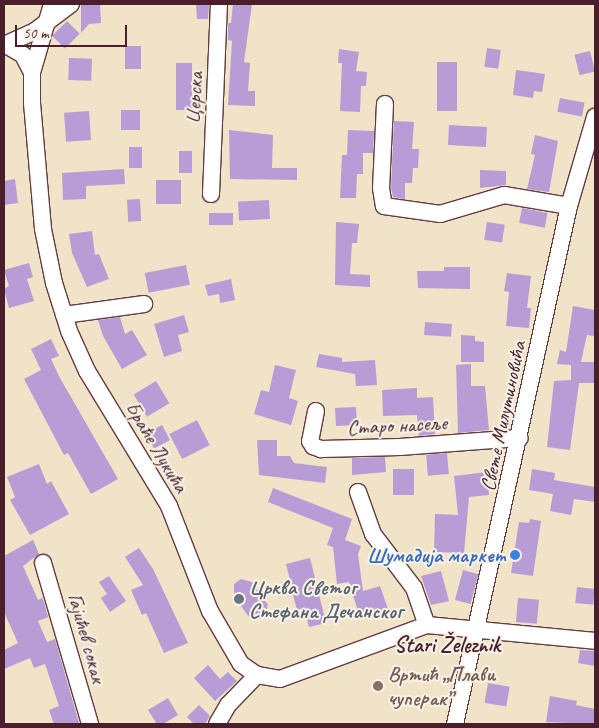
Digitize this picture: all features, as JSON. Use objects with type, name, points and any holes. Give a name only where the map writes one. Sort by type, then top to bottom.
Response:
[{"type":"street","name":"Браће Лукића","points":[[52,4],[49,21],[32,73],[36,163],[43,229],[64,315],[86,371],[169,506],[210,611],[230,650],[241,664],[257,675]]},
{"type":"street","points":[[5,45],[49,21],[71,4]]},
{"type":"street","name":"Церска","points":[[211,194],[219,4]]},
{"type":"street","points":[[5,45],[23,55],[32,73]]},
{"type":"street","points":[[385,104],[380,188],[384,206],[440,214],[504,195],[569,206]]},
{"type":"street","name":"Свете Милутиновића","points":[[455,724],[520,438],[569,206],[595,117]]},
{"type":"street","points":[[64,315],[144,304]]},
{"type":"street","name":"Старо насеље","points":[[316,411],[310,441],[318,449],[400,447],[520,438]]},
{"type":"street","points":[[358,492],[373,534],[414,588],[427,625]]},
{"type":"street","name":"Гајићев сокак","points":[[43,563],[90,724]]},
{"type":"street","points":[[217,724],[228,705],[257,675],[280,679],[427,625],[595,641]]},
{"type":"building","points":[[81,4],[100,4],[101,23],[89,24],[81,33]]},
{"type":"building","points":[[196,4],[209,4],[208,19],[197,19]]},
{"type":"building","points":[[233,4],[252,4],[244,62],[250,63],[248,91],[255,91],[255,106],[228,105],[232,41],[228,40],[228,23],[231,23]]},
{"type":"building","points":[[67,21],[80,34],[65,49],[52,36]]},
{"type":"building","points":[[125,46],[141,46],[141,69],[125,69]]},
{"type":"building","points":[[487,48],[501,50],[498,69],[484,67]]},
{"type":"building","points":[[339,49],[359,52],[356,71],[367,72],[366,86],[361,86],[360,112],[340,111],[342,63],[338,63]]},
{"type":"building","points":[[590,51],[595,71],[580,75],[574,55]]},
{"type":"building","points":[[69,58],[92,59],[91,81],[68,80]]},
{"type":"building","points":[[437,62],[457,62],[457,111],[437,111]]},
{"type":"building","points":[[176,63],[192,63],[192,110],[176,110]]},
{"type":"building","points":[[516,70],[545,74],[542,92],[534,91],[533,98],[513,95]]},
{"type":"building","points":[[560,98],[585,103],[582,117],[557,112]]},
{"type":"building","points":[[121,110],[140,110],[140,130],[121,130]]},
{"type":"building","points":[[89,111],[91,140],[66,142],[64,113]]},
{"type":"building","points":[[394,121],[414,122],[412,149],[419,149],[418,168],[413,168],[412,183],[405,183],[405,199],[393,197],[391,187]]},
{"type":"building","points":[[449,125],[487,127],[486,147],[448,145]]},
{"type":"building","points":[[229,130],[273,135],[272,168],[297,168],[297,180],[230,179]]},
{"type":"building","points":[[348,130],[374,131],[373,153],[363,153],[363,174],[357,174],[356,198],[340,198],[342,155],[347,155]]},
{"type":"building","points":[[535,135],[558,141],[549,192],[527,189],[535,155],[531,154]]},
{"type":"building","points":[[129,147],[142,147],[142,168],[129,168]]},
{"type":"building","points":[[179,151],[192,151],[192,173],[179,173]]},
{"type":"building","points":[[124,169],[125,184],[86,186],[86,199],[63,200],[62,173]]},
{"type":"building","points":[[480,170],[506,171],[506,185],[480,188]]},
{"type":"building","points":[[15,179],[18,203],[4,205],[4,181]]},
{"type":"building","points":[[156,180],[181,180],[181,204],[156,204]]},
{"type":"building","points":[[140,199],[141,221],[128,222],[127,200]]},
{"type":"building","points":[[269,200],[270,219],[239,221],[238,202]]},
{"type":"building","points":[[522,208],[548,213],[545,228],[519,223]]},
{"type":"building","points":[[209,213],[233,213],[233,225],[209,225]]},
{"type":"building","points":[[336,222],[359,224],[357,243],[352,243],[350,274],[370,275],[370,287],[335,285]]},
{"type":"building","points":[[487,222],[505,225],[502,243],[484,240]]},
{"type":"building","points":[[92,231],[95,255],[99,254],[109,279],[87,287],[72,253],[69,234]]},
{"type":"building","points":[[29,263],[33,277],[27,279],[34,301],[9,308],[4,289],[9,286],[4,270]]},
{"type":"building","points":[[186,265],[190,285],[149,293],[145,273]]},
{"type":"building","points":[[444,267],[470,267],[470,289],[418,288],[417,271],[444,271]]},
{"type":"building","points":[[507,273],[531,276],[527,308],[531,308],[529,328],[506,326],[509,292],[504,291]]},
{"type":"building","points":[[231,279],[235,300],[220,303],[219,294],[208,296],[205,285]]},
{"type":"building","points":[[573,306],[595,310],[595,336],[587,335],[581,362],[595,362],[595,383],[579,383],[570,450],[547,447],[554,381],[571,380],[571,365],[557,364],[560,350],[566,352]]},
{"type":"building","points":[[184,315],[189,332],[178,335],[182,351],[164,357],[154,324]]},
{"type":"building","points":[[120,317],[125,334],[132,330],[147,355],[122,369],[103,336],[98,320]]},
{"type":"building","points":[[425,322],[452,324],[451,337],[424,335]]},
{"type":"building","points":[[461,335],[475,336],[475,341],[484,342],[484,362],[461,362]]},
{"type":"building","points":[[51,339],[59,356],[51,359],[60,378],[118,479],[91,494],[68,453],[64,455],[24,379],[41,370],[31,349]]},
{"type":"building","points":[[319,354],[342,358],[342,362],[375,360],[377,385],[356,386],[355,374],[316,367]]},
{"type":"building","points":[[471,364],[471,386],[485,386],[489,430],[458,433],[456,365]]},
{"type":"building","points":[[275,365],[296,370],[289,398],[298,401],[291,425],[254,414],[261,390],[269,392]]},
{"type":"building","points":[[156,381],[169,403],[147,417],[134,394]]},
{"type":"building","points":[[417,388],[417,398],[433,397],[435,434],[419,436],[417,415],[383,416],[382,390]]},
{"type":"building","points":[[356,407],[357,425],[336,426],[335,408]]},
{"type":"building","points":[[197,420],[210,445],[182,459],[169,434]]},
{"type":"building","points":[[162,425],[170,440],[154,448],[146,433]]},
{"type":"building","points":[[257,440],[277,440],[277,456],[290,456],[294,463],[327,467],[325,483],[259,475]]},
{"type":"building","points":[[447,453],[449,474],[428,476],[426,455]]},
{"type":"building","points":[[385,457],[386,472],[352,475],[352,458]]},
{"type":"building","points":[[39,464],[47,484],[51,481],[69,514],[30,535],[10,500],[15,497],[7,477]]},
{"type":"building","points":[[393,469],[414,469],[414,495],[393,495]]},
{"type":"building","points":[[532,469],[555,473],[554,480],[595,487],[595,502],[574,499],[571,515],[550,511],[553,494],[529,490]]},
{"type":"building","points":[[487,472],[489,495],[469,497],[464,553],[434,552],[435,514],[458,515],[454,476]]},
{"type":"building","points":[[273,488],[352,519],[345,540],[361,546],[358,554],[363,591],[380,586],[388,609],[360,618],[349,582],[337,584],[333,547],[327,545],[333,528],[268,502]]},
{"type":"building","points":[[530,519],[541,521],[533,576],[511,573],[519,522],[529,523]]},
{"type":"building","points":[[33,540],[39,554],[23,566],[38,600],[42,598],[44,602],[48,617],[38,621],[47,642],[55,639],[79,723],[75,724],[54,724],[49,710],[59,706],[45,664],[34,668],[30,658],[4,669],[4,650],[18,643],[4,612],[4,556]]},
{"type":"building","points":[[139,548],[153,569],[188,643],[164,653],[146,613],[142,615],[131,590],[143,585],[125,557]]},
{"type":"building","points":[[310,558],[326,623],[309,627],[304,608],[297,610],[293,595],[288,596],[284,582],[290,580],[286,564]]},
{"type":"building","points":[[463,570],[478,574],[470,604],[455,600]]},
{"type":"building","points":[[441,571],[449,601],[431,605],[421,576]]},
{"type":"building","points":[[109,576],[126,601],[110,612],[101,598],[107,594],[99,582]]},
{"type":"building","name":"Црква Светог Стефана Дечанског","points":[[241,579],[252,582],[268,605],[263,619],[249,617],[234,596],[234,584]]},
{"type":"building","points":[[577,587],[595,589],[593,605],[575,603]]},
{"type":"building","points":[[518,598],[539,600],[537,624],[516,622]]},
{"type":"building","points":[[580,650],[595,651],[595,666],[578,663]]},
{"type":"building","points":[[208,665],[220,679],[228,672],[237,681],[215,701],[194,678]]},
{"type":"building","points":[[488,683],[510,687],[506,707],[485,703]]},
{"type":"building","points":[[550,696],[577,701],[576,705],[595,709],[595,724],[546,722]]},
{"type":"building","points":[[168,698],[178,715],[163,724],[157,724],[148,710]]},
{"type":"building","points":[[199,705],[210,716],[205,724],[194,724],[187,717]]},
{"type":"place","name":"Шумадија маркет","points":[[515,555]]},
{"type":"place","name":"Црква Светог Стефана Дечанског","points":[[239,599]]},
{"type":"place","name":"Вртић „Плави чуперак”","points":[[378,686]]},
{"type":"district","name":"Stari Železnik","points":[[447,646]]}]
